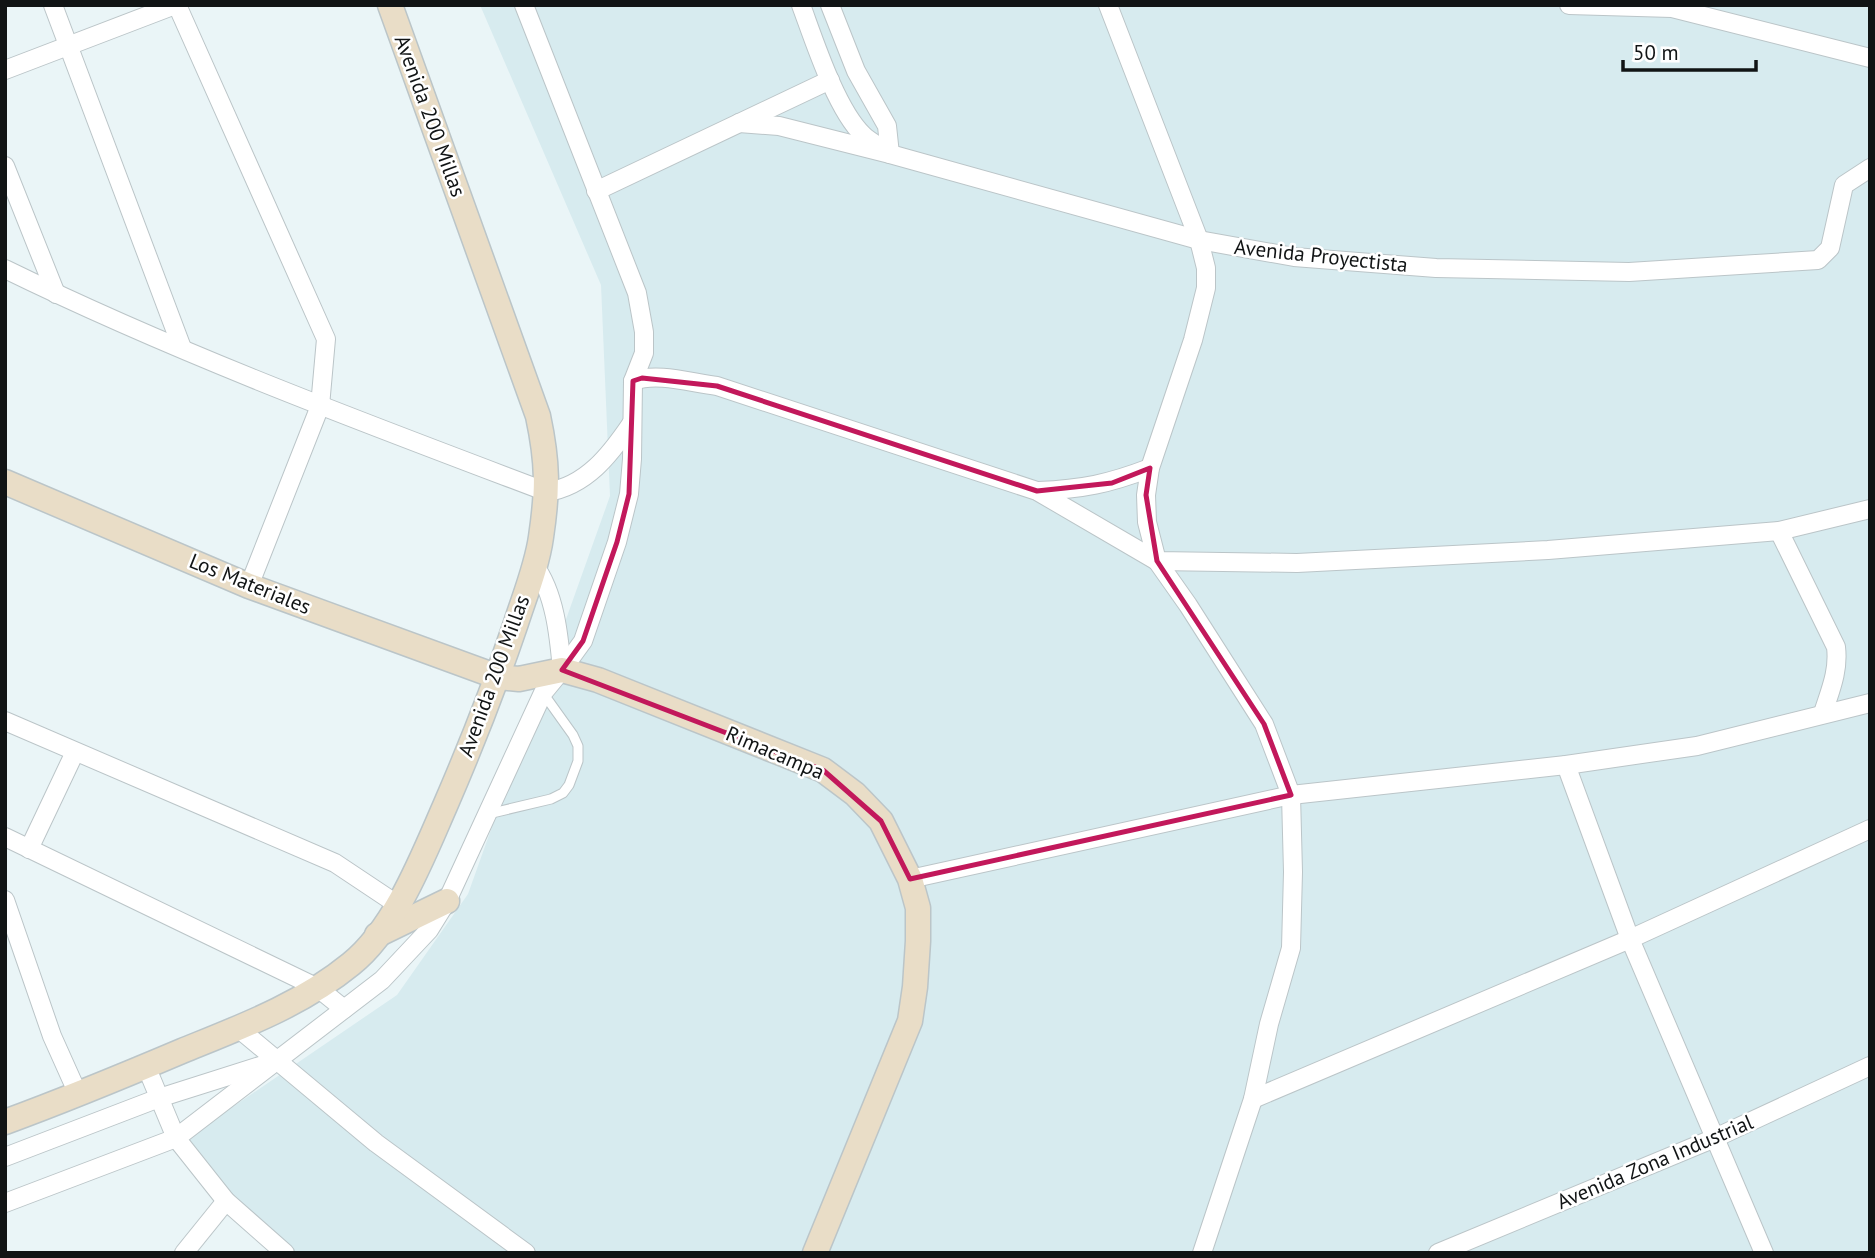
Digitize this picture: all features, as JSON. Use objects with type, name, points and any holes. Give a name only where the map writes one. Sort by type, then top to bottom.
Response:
[{"type":"main road","name":"Avenida 200 Millas","points":[[5,1122],[284,1008],[354,962],[398,905],[422,860],[498,677],[541,541],[547,492],[546,457],[538,416],[390,5]]},
{"type":"main road","name":"Los Materiales","points":[[5,482],[249,586],[498,677]]},
{"type":"main road","name":"Rimacampa","points":[[498,677],[519,679],[562,670],[598,680],[823,771],[855,794],[881,821],[910,878],[918,908],[915,987],[910,1021],[815,1253]]},
{"type":"main road","points":[[376,936],[447,901]]},
{"type":"street","points":[[52,5],[182,348]]},
{"type":"street","points":[[5,70],[176,5],[326,339],[320,406],[249,586]]},
{"type":"street","points":[[5,1203],[176,1138],[382,979],[429,930],[447,901],[542,692],[583,641],[617,542],[629,494],[633,381],[644,353],[644,332],[636,293],[524,5]]},
{"type":"street","name":"Avenida Proyectista","points":[[801,5],[842,105],[862,134],[890,154],[1199,240],[1294,257],[1436,268],[1629,272],[1818,260],[1830,248],[1844,185],[1870,168]]},
{"type":"street","points":[[739,123],[779,126],[890,154],[887,126],[856,71],[830,5]]},
{"type":"street","points":[[1108,5],[1199,240],[1206,268],[1206,288],[1193,340],[1150,468],[1146,495],[1147,522],[1157,561],[1264,724],[1291,795],[1291,948],[1269,1024],[1253,1099],[1202,1253]]},
{"type":"street","points":[[1569,5],[1672,8],[1870,58]]},
{"type":"street","points":[[1724,5],[1734,24]]},
{"type":"street","points":[[596,191],[830,80]]},
{"type":"street","points":[[5,166],[56,294]]},
{"type":"street","points":[[5,269],[56,294],[320,406],[547,492],[565,489],[600,465],[631,424]]},
{"type":"street","points":[[633,381],[642,378],[662,379],[717,386],[1037,491],[1157,561],[1297,563],[1548,550],[1779,531],[1870,509]]},
{"type":"street","points":[[1037,491],[1080,489],[1112,483],[1150,468]]},
{"type":"street","points":[[1779,531],[1836,647],[1838,662],[1824,713]]},
{"type":"street","points":[[534,565],[545,579],[562,670]]},
{"type":"street","points":[[910,878],[1291,795],[1566,765],[1697,746],[1870,703]]},
{"type":"street","points":[[5,721],[335,863],[398,905]]},
{"type":"street","points":[[29,849],[75,752]]},
{"type":"street","points":[[1566,765],[1630,939],[1764,1253]]},
{"type":"street","points":[[1253,1099],[1630,939],[1870,829]]},
{"type":"street","points":[[5,837],[318,988],[344,1009]]},
{"type":"street","points":[[5,900],[52,1036],[78,1094]]},
{"type":"street","points":[[239,1028],[376,1143],[526,1253]]},
{"type":"street","points":[[5,1157],[159,1098],[276,1061]]},
{"type":"street","points":[[146,1066],[176,1138],[226,1201],[285,1253]]},
{"type":"street","name":"Avenida Zona Industrial","points":[[1438,1253],[1715,1138],[1870,1066]]},
{"type":"street","points":[[184,1253],[226,1201]]},
{"type":"lane","points":[[486,815],[551,799],[563,793],[569,785],[578,761],[578,746],[542,692]]},
{"type":"highlighted area","points":[[642,378],[717,386],[1037,491],[1112,483],[1150,468],[1146,495],[1157,561],[1264,724],[1291,795],[910,879],[881,821],[823,770],[562,670],[583,641],[617,542],[629,494],[633,381]]},
{"type":"shaded area","points":[[480,5],[1870,5],[1870,1253],[291,1253],[231,1197],[171,1149],[397,995],[468,894],[610,496],[601,285]]}]
